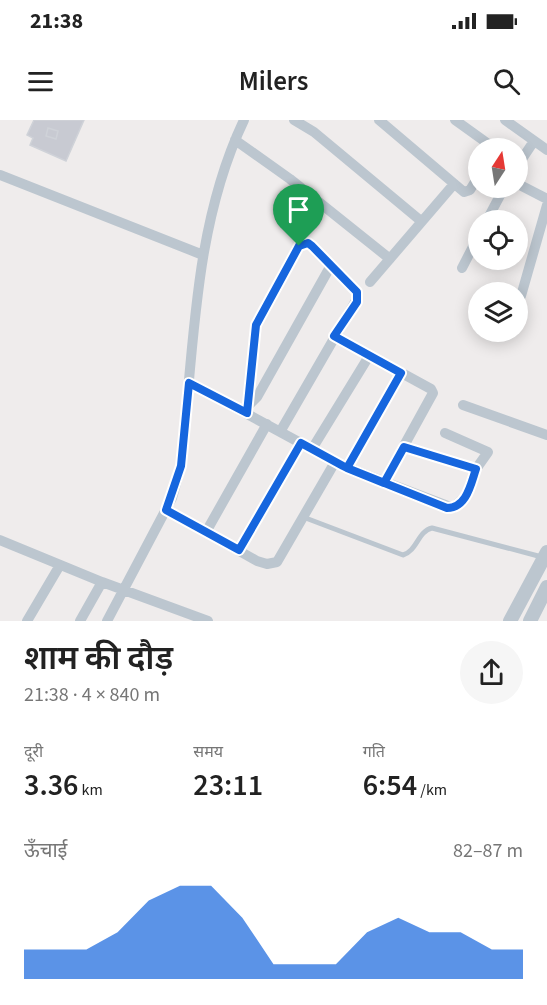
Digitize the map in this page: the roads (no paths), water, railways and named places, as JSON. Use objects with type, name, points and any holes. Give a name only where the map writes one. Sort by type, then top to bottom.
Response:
[{"type":"street","points":[[107,621],[166,510],[181,466],[203,255],[217,187],[244,120]]},
{"type":"street","points":[[294,120],[314,132],[421,221]]},
{"type":"street","points":[[379,120],[454,184],[468,191]]},
{"type":"street","points":[[455,120],[480,138]]},
{"type":"street","points":[[505,120],[547,150]]},
{"type":"street","points":[[235,140],[290,179],[390,259]]},
{"type":"street","points":[[528,150],[534,141]]},
{"type":"street","points":[[0,174],[203,255]]},
{"type":"street","points":[[370,282],[454,184]]},
{"type":"street","points":[[528,190],[547,200]]},
{"type":"street","points":[[525,282],[545,221],[547,205]]},
{"type":"street","points":[[247,410],[256,325],[296,250],[299,246],[308,243],[357,292],[358,297],[280,432]]},
{"type":"street","points":[[462,268],[468,256]]},
{"type":"street","points":[[247,410],[257,397],[330,267]]},
{"type":"street","points":[[334,336],[431,389],[433,393],[384,483]]},
{"type":"street","points":[[312,449],[369,356]]},
{"type":"street","points":[[347,468],[401,373]]},
{"type":"street","points":[[189,383],[247,410],[280,432],[347,468],[453,508],[467,495],[476,469],[488,452],[445,433]]},
{"type":"street","points":[[463,405],[547,435]]},
{"type":"street","points":[[206,532],[267,424]]},
{"type":"street","points":[[239,550],[301,443]]},
{"type":"street","points":[[404,447],[476,469]]},
{"type":"street","points":[[166,510],[267,564],[277,562],[335,462]]},
{"type":"street","points":[[0,540],[102,582],[208,621]]},
{"type":"street","points":[[510,621],[546,555]]},
{"type":"street","points":[[27,621],[60,565]]},
{"type":"street","points":[[80,621],[102,582]]},
{"type":"street","points":[[530,621],[547,587]]},
{"type":"lane","points":[[303,517],[403,555],[410,552],[424,532],[432,528],[546,555]]}]
